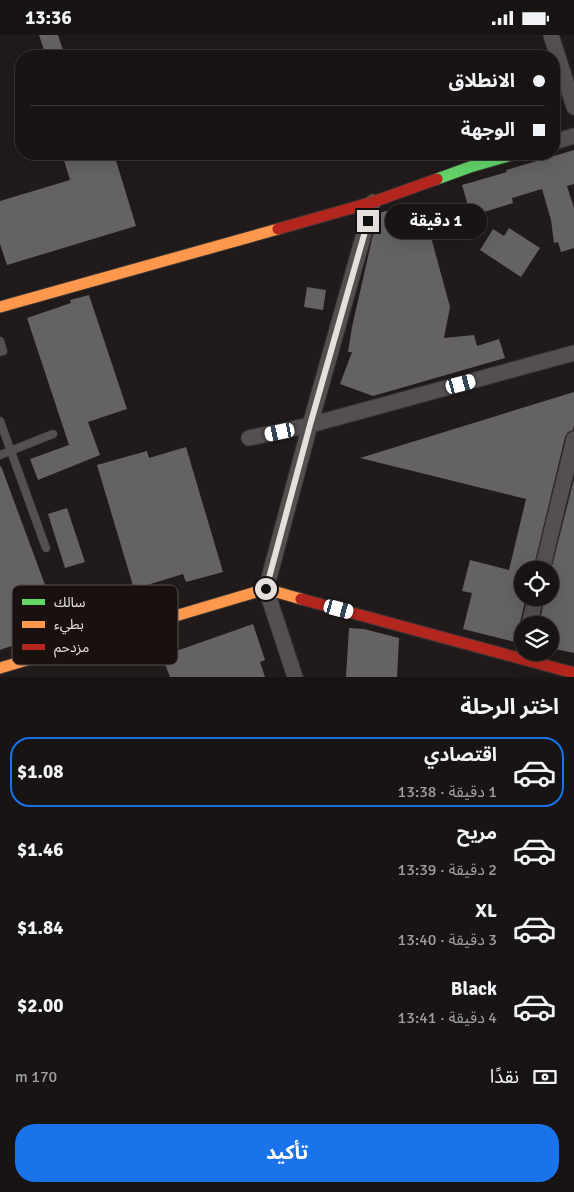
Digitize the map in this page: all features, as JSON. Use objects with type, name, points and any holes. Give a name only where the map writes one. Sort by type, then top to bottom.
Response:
[{"type":"street","points":[[551,35],[556,50]]},
{"type":"street","points":[[560,63],[574,107]]},
{"type":"street","points":[[560,140],[574,135]]},
{"type":"street","points":[[0,307],[373,202],[494,160]]},
{"type":"street","points":[[295,677],[266,589],[373,202]]},
{"type":"street","points":[[249,438],[310,425],[574,353]]},
{"type":"street","points":[[544,561],[574,439]]},
{"type":"street","points":[[178,615],[266,589],[514,653]]},
{"type":"street","points":[[539,661],[574,673]]},
{"type":"street","points":[[0,668],[12,664]]},
{"type":"lane","points":[[0,341],[4,351],[0,352]]},
{"type":"lane","points":[[0,421],[46,548]]},
{"type":"lane","points":[[0,455],[53,434]]},
{"type":"building","points":[[39,35],[58,35],[63,50],[44,50]]},
{"type":"building","points":[[574,150],[574,184],[567,186],[574,208],[574,248],[561,252],[558,242],[554,243],[551,220],[542,189],[512,198],[513,203],[471,216],[462,185],[540,160],[560,160],[560,154]]},
{"type":"building","points":[[64,160],[116,160],[136,226],[7,265],[0,244],[0,201],[70,180]]},
{"type":"building","points":[[385,211],[428,226],[450,307],[444,338],[474,335],[477,346],[499,339],[505,358],[373,396],[340,384],[352,352],[348,352],[352,327],[372,239],[380,213]]},
{"type":"building","points":[[509,228],[540,248],[521,277],[480,250],[493,229],[504,236]]},
{"type":"building","points":[[307,287],[326,290],[323,310],[304,307]]},
{"type":"building","points":[[89,295],[127,409],[88,422],[100,455],[38,480],[30,459],[69,445],[27,318],[71,303],[70,300]]},
{"type":"building","points":[[574,392],[573,430],[568,432],[565,437],[535,561],[514,561],[514,606],[524,606],[522,616],[514,616],[514,642],[463,629],[472,593],[462,591],[470,560],[509,570],[526,499],[360,458]]},
{"type":"building","points":[[186,447],[223,572],[186,582],[183,574],[147,585],[133,585],[97,465],[147,451],[149,458]]},
{"type":"building","points":[[0,467],[45,585],[12,585],[12,646],[0,650]]},
{"type":"building","points":[[574,479],[574,653],[559,650],[559,616],[541,616],[543,606],[559,606],[559,561],[553,561]]},
{"type":"building","points":[[67,508],[85,562],[65,568],[48,514]]},
{"type":"building","points":[[253,624],[265,660],[260,662],[265,677],[170,677],[165,665],[178,665],[178,650]]},
{"type":"building","points":[[349,628],[364,629],[399,638],[397,677],[346,677]]},
{"type":"traffic: fast","points":[[437,179],[494,160]]},
{"type":"traffic: slow","points":[[0,307],[278,229]]},
{"type":"traffic: slow","points":[[178,615],[266,589],[301,599]]},
{"type":"traffic: slow","points":[[0,668],[12,664]]},
{"type":"traffic: jam","points":[[278,229],[373,202],[437,179]]},
{"type":"traffic: jam","points":[[301,599],[574,673]]},
{"type":"route","points":[[266,589],[368,221]]}]
